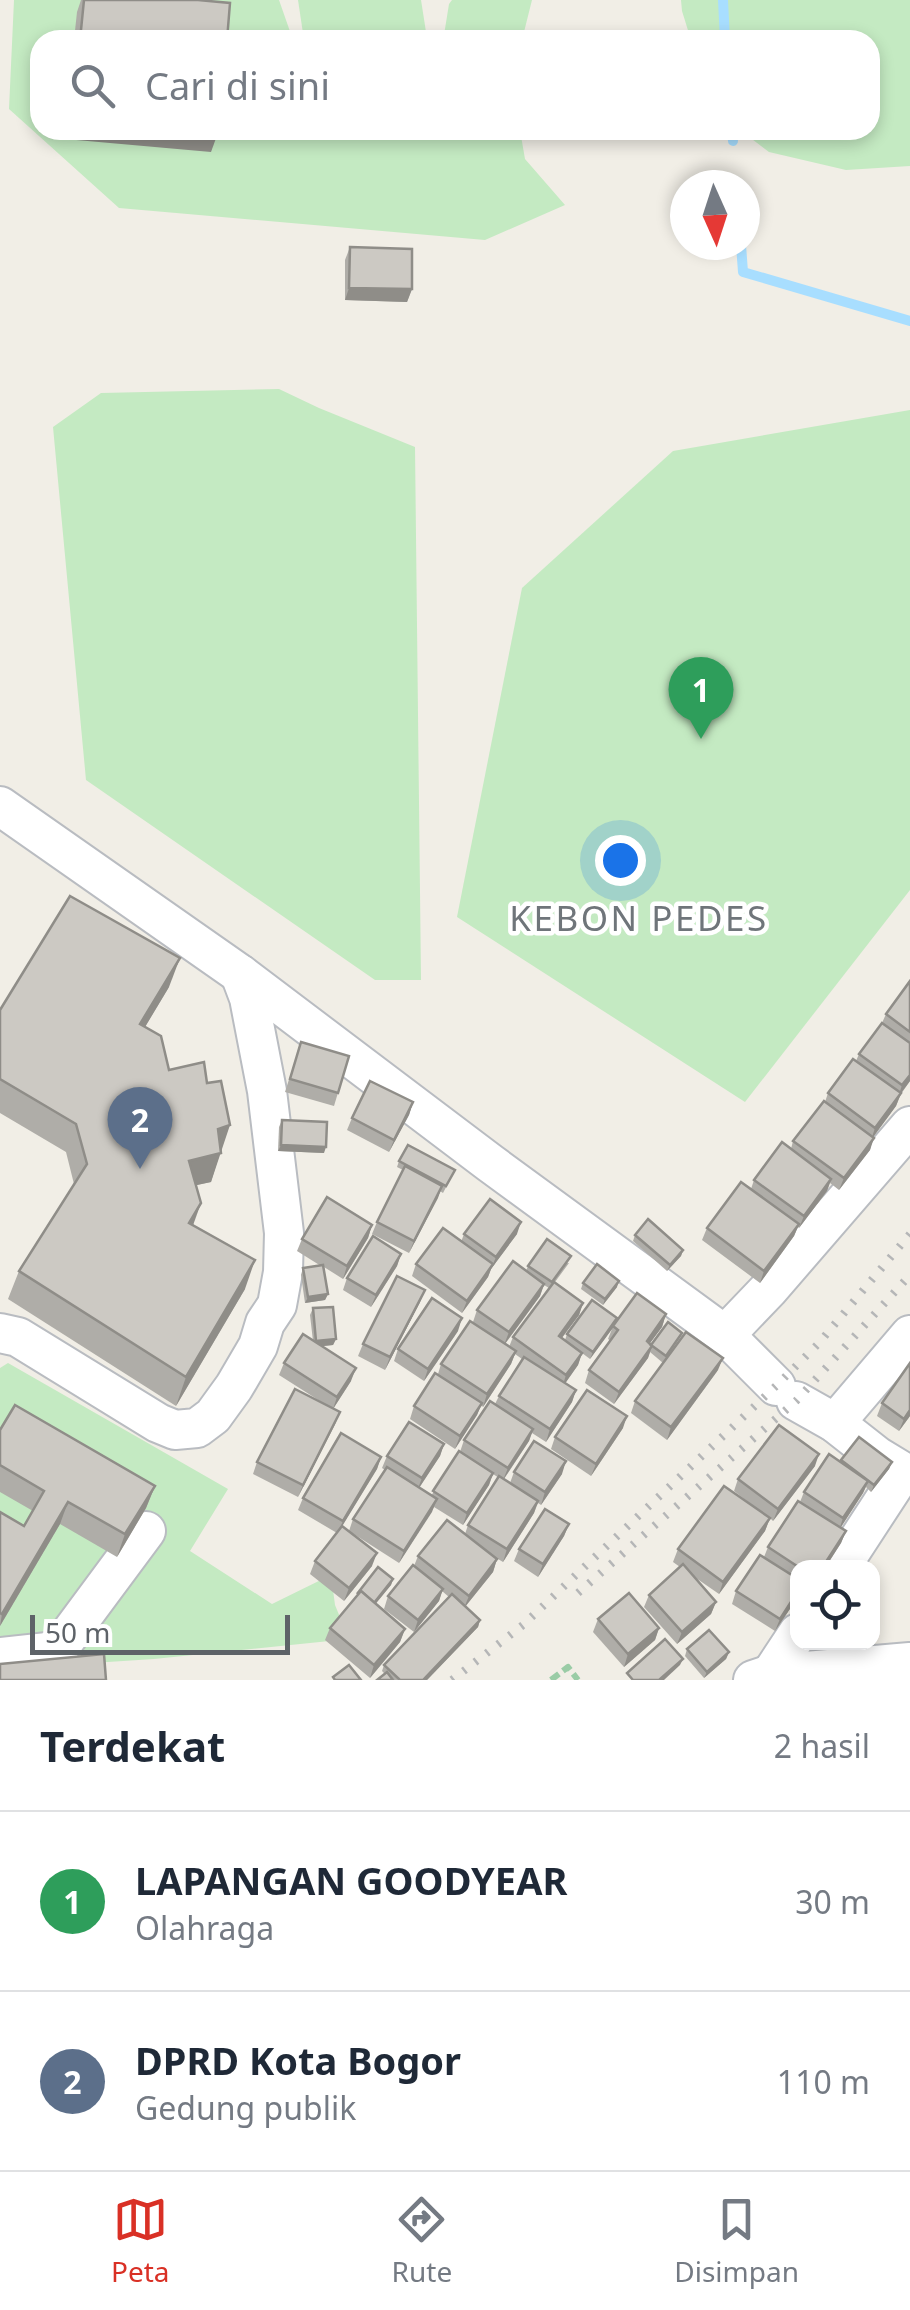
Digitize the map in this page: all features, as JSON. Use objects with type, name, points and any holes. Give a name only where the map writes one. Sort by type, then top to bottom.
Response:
[{"type":"street","points":[[0,806],[240,974],[490,1164],[725,1335],[786,1393],[836,1423],[906,1474],[846,1560]]},
{"type":"street","points":[[0,1333],[18,1338],[175,1430],[197,1428],[213,1416],[234,1388],[258,1346],[264,1323],[277,1305],[285,1251],[268,1091],[249,998],[240,974]]},
{"type":"street","points":[[725,1335],[769,1290],[910,1126]]},
{"type":"street","points":[[836,1423],[910,1335]]},
{"type":"street","points":[[0,1657],[57,1651],[146,1532]]},
{"type":"street","points":[[762,1677],[790,1643]]},
{"type":"street","points":[[762,1677],[910,1662]]},
{"type":"path","points":[[552,1680],[568,1667],[578,1680]]},
{"type":"green space","points":[[14,0],[279,0],[290,30],[30,30],[30,128],[9,109]]},
{"type":"green space","points":[[298,0],[421,0],[426,30],[302,30]]},
{"type":"green space","points":[[452,0],[532,0],[524,30],[445,30]]},
{"type":"green space","points":[[681,0],[910,0],[910,166],[846,170],[769,152],[753,140],[880,140],[880,30],[688,30]]},
{"type":"green space","points":[[43,140],[522,140],[525,159],[565,205],[485,240],[119,208]]},
{"type":"green space","points":[[279,389],[415,447],[421,980],[375,980],[86,780],[53,427],[101,393]]},
{"type":"green space","points":[[910,410],[910,890],[745,1102],[457,917],[522,588],[673,451]]},
{"type":"green space","points":[[8,1363],[228,1489],[190,1551],[272,1604],[331,1575],[335,1605],[349,1639],[154,1659],[0,1669],[0,1368]]},
{"type":"building","points":[[84,0],[230,3],[228,30],[81,30]]},
{"type":"building","points":[[350,247],[412,249],[412,289],[349,288]]},
{"type":"building","points":[[70,896],[180,958],[140,1024],[161,1036],[169,1070],[204,1062],[207,1083],[221,1081],[230,1125],[218,1129],[221,1153],[189,1161],[201,1203],[189,1223],[255,1260],[186,1377],[19,1271],[87,1164],[76,1124],[0,1079],[0,1010]]},
{"type":"building","points":[[910,981],[910,1032],[886,1014]]},
{"type":"building","points":[[882,1023],[910,1043],[910,1075],[902,1085],[859,1054]]},
{"type":"building","points":[[301,1042],[349,1056],[338,1093],[290,1079]]},
{"type":"building","points":[[853,1059],[901,1093],[875,1128],[828,1093]]},
{"type":"building","points":[[370,1081],[413,1102],[394,1140],[352,1118]]},
{"type":"building","points":[[824,1101],[874,1138],[844,1178],[793,1141]]},
{"type":"building","points":[[282,1120],[327,1122],[326,1147],[281,1145]]},
{"type":"building","points":[[782,1142],[831,1179],[804,1216],[754,1180]]},
{"type":"building","points":[[408,1145],[455,1170],[446,1186],[399,1161]]},
{"type":"building","points":[[405,1166],[442,1186],[414,1241],[377,1222]]},
{"type":"building","points":[[741,1182],[799,1224],[764,1271],[707,1228]]},
{"type":"building","points":[[327,1197],[372,1225],[347,1266],[302,1239]]},
{"type":"building","points":[[490,1199],[521,1222],[496,1257],[464,1234]]},
{"type":"building","points":[[648,1219],[683,1250],[670,1265],[635,1235]]},
{"type":"building","points":[[443,1228],[493,1264],[467,1301],[416,1264]]},
{"type":"building","points":[[373,1236],[401,1254],[376,1295],[347,1278]]},
{"type":"building","points":[[547,1239],[571,1256],[552,1282],[528,1266]]},
{"type":"building","points":[[513,1261],[544,1284],[509,1332],[477,1310]]},
{"type":"building","points":[[597,1264],[619,1281],[605,1299],[583,1283]]},
{"type":"building","points":[[323,1265],[328,1294],[308,1297],[303,1268]]},
{"type":"building","points":[[397,1276],[425,1290],[390,1357],[363,1344]]},
{"type":"building","points":[[554,1282],[583,1303],[559,1336],[582,1353],[566,1375],[513,1337]]},
{"type":"building","points":[[637,1293],[666,1314],[647,1341],[652,1346],[619,1392],[589,1370],[618,1330],[613,1326]]},
{"type":"building","points":[[432,1298],[462,1318],[428,1369],[398,1349]]},
{"type":"building","points":[[592,1300],[617,1318],[593,1352],[567,1334]]},
{"type":"building","points":[[333,1307],[336,1339],[316,1341],[313,1308]]},
{"type":"building","points":[[470,1321],[516,1351],[487,1394],[441,1364]]},
{"type":"building","points":[[668,1322],[682,1333],[666,1356],[651,1345]]},
{"type":"building","points":[[686,1332],[723,1358],[671,1427],[635,1401]]},
{"type":"building","points":[[303,1334],[356,1368],[337,1397],[284,1363]]},
{"type":"building","points":[[524,1357],[576,1390],[550,1429],[499,1396]]},
{"type":"building","points":[[910,1363],[910,1410],[904,1419],[882,1403]]},
{"type":"building","points":[[435,1373],[482,1403],[460,1436],[414,1406]]},
{"type":"building","points":[[295,1389],[340,1412],[303,1485],[257,1462]]},
{"type":"building","points":[[587,1390],[627,1416],[596,1464],[555,1437]]},
{"type":"building","points":[[490,1401],[533,1429],[508,1468],[464,1440]]},
{"type":"building","points":[[15,1405],[155,1486],[125,1534],[68,1502],[2,1614],[0,1512],[24,1526],[44,1491],[0,1465],[0,1430]]},
{"type":"building","points":[[409,1422],[444,1444],[422,1478],[387,1456]]},
{"type":"building","points":[[779,1425],[819,1454],[778,1509],[738,1479]]},
{"type":"building","points":[[341,1433],[381,1457],[343,1521],[303,1498]]},
{"type":"building","points":[[859,1437],[892,1462],[874,1485],[841,1460]]},
{"type":"building","points":[[534,1441],[566,1461],[545,1492],[514,1472]]},
{"type":"building","points":[[459,1451],[493,1473],[467,1513],[433,1491]]},
{"type":"building","points":[[829,1454],[868,1481],[843,1518],[804,1492]]},
{"type":"building","points":[[387,1467],[437,1499],[404,1551],[353,1519]]},
{"type":"building","points":[[499,1476],[538,1501],[507,1549],[468,1525]]},
{"type":"building","points":[[724,1486],[770,1518],[723,1582],[678,1549]]},
{"type":"building","points":[[798,1501],[846,1531],[827,1560],[790,1561],[768,1547]]},
{"type":"building","points":[[545,1509],[569,1524],[543,1564],[519,1549]]},
{"type":"building","points":[[447,1520],[497,1559],[469,1596],[418,1556]]},
{"type":"building","points":[[342,1526],[377,1553],[349,1588],[315,1561]]},
{"type":"building","points":[[760,1555],[790,1574],[790,1603],[780,1619],[736,1591]]},
{"type":"building","points":[[683,1564],[716,1602],[682,1632],[649,1595]]},
{"type":"building","points":[[413,1565],[443,1589],[418,1620],[388,1596]]},
{"type":"building","points":[[378,1567],[393,1579],[374,1603],[361,1591],[357,1594]]},
{"type":"building","points":[[361,1591],[405,1629],[374,1665],[330,1628]]},
{"type":"building","points":[[629,1593],[659,1628],[628,1654],[598,1619]]},
{"type":"building","points":[[452,1594],[480,1620],[423,1680],[400,1680],[384,1665]]},
{"type":"building","points":[[709,1630],[729,1652],[707,1672],[687,1649]]},
{"type":"building","points":[[665,1639],[683,1659],[659,1680],[633,1680],[627,1673]]},
{"type":"building","points":[[104,1654],[106,1680],[0,1680],[0,1664]]},
{"type":"building","points":[[349,1665],[361,1680],[335,1680],[333,1677]]},
{"type":"building","points":[[387,1672],[393,1680],[377,1680]]},
{"type":"waterway","points":[[723,0],[724,30]]},
{"type":"waterway","points":[[742,260],[743,272],[910,321]]},
{"type":"railway","points":[[452,1680],[523,1625],[776,1386],[819,1343],[910,1234]]},
{"type":"railway","points":[[578,1593],[796,1401],[910,1275]]},
{"type":"place","name":"LAPANGAN GOODYEAR","points":[[701,739]]},
{"type":"place","name":"DPRD Kota Bogor","points":[[140,1169]]},
{"type":"district","name":"KEBON PEDES","points":[[639,919]]}]
